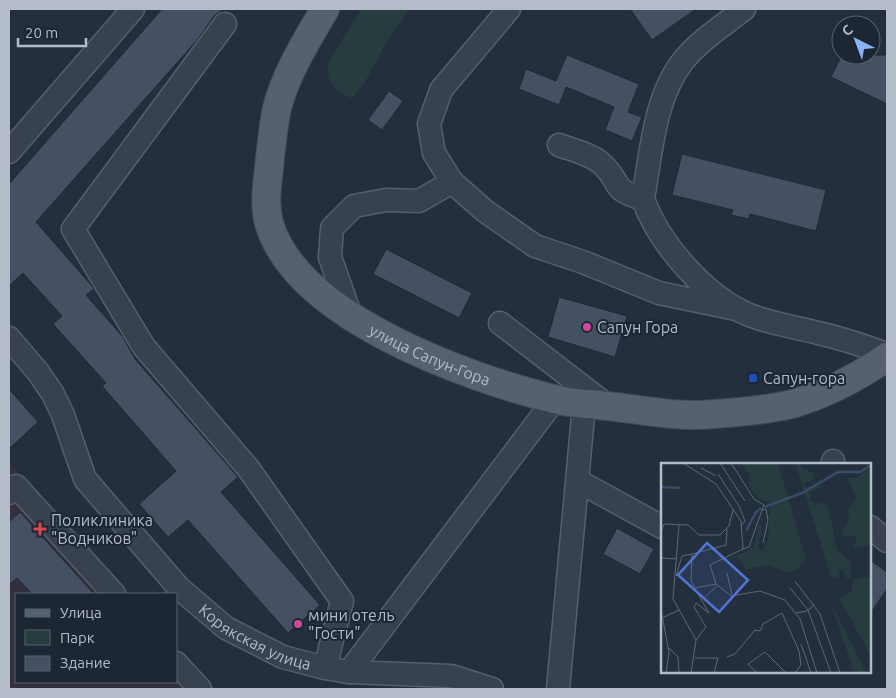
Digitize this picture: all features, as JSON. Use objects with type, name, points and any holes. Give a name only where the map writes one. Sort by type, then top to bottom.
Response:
[{"type":"main road","name":"улица Сапун-Гора","points":[[325,9],[294,63],[277,108],[266,206],[270,225],[277,241],[303,277],[332,304],[417,353],[504,384],[555,399],[596,406],[683,416],[792,404],[858,377],[887,356]]},
{"type":"street","points":[[9,152],[133,9]]},
{"type":"street","points":[[509,9],[441,90],[429,124],[434,154],[452,182],[485,211],[535,246],[583,262],[659,293],[736,309],[764,320],[851,341],[887,356]]},
{"type":"street","points":[[736,309],[707,287],[683,262],[654,225],[643,199],[658,120],[669,83],[691,52],[744,9]]},
{"type":"street","points":[[225,24],[72,229],[144,347],[248,468],[342,602],[325,668]]},
{"type":"street","points":[[559,145],[598,161],[608,171],[619,189],[643,199]]},
{"type":"street","points":[[350,314],[330,257],[332,228],[354,206],[386,200],[419,201],[452,182]]},
{"type":"street","points":[[500,323],[596,406],[578,481],[558,689]]},
{"type":"street","name":"Корякская улица","points":[[9,338],[38,372],[53,394],[63,414],[85,479],[179,588],[226,628],[283,657],[325,668],[349,672],[451,676],[492,689]]},
{"type":"street","points":[[349,672],[555,399]]},
{"type":"street","points":[[578,481],[661,526]]},
{"type":"street","points":[[11,485],[113,593]]},
{"type":"street","points":[[871,528],[887,541]]},
{"type":"street","points":[[178,665],[200,689]]},
{"type":"shaded area","name":"Поликлиника \"Водников\"","points":[[10,463],[128,593],[15,593],[15,683],[178,683],[178,648],[215,689],[9,689]]},
{"type":"green space","points":[[362,9],[409,9],[387,41],[367,78],[352,98],[341,93],[333,85],[330,81],[328,69],[334,52]]},
{"type":"building","points":[[162,9],[224,9],[214,16],[198,39],[36,222],[92,286],[94,289],[86,295],[123,337],[135,359],[238,477],[221,492],[320,605],[288,633],[188,520],[168,537],[139,504],[176,471],[102,386],[106,383],[53,324],[62,316],[23,273],[9,286],[9,184]]},
{"type":"building","points":[[630,9],[696,9],[652,40]]},
{"type":"building","points":[[567,55],[639,84],[628,112],[642,117],[632,141],[605,130],[614,107],[566,87],[559,105],[519,89],[526,69],[556,81]]},
{"type":"building","points":[[881,55],[887,55],[887,104],[831,77],[837,65],[881,65]]},
{"type":"building","points":[[389,91],[403,101],[382,130],[368,120]]},
{"type":"building","points":[[682,154],[826,190],[816,231],[750,214],[749,219],[731,215],[733,210],[672,195]]},
{"type":"building","points":[[386,249],[472,293],[459,318],[373,274]]},
{"type":"building","name":"Сапун Гора","points":[[559,297],[627,316],[615,357],[548,337]]},
{"type":"building","points":[[9,389],[38,422],[9,449]]},
{"type":"building","points":[[20,512],[93,593],[31,593],[17,578],[9,585],[9,522]]},
{"type":"building","points":[[617,528],[654,549],[640,574],[603,554]]},
{"type":"building","points":[[871,561],[887,572],[887,589],[871,613]]},
{"type":"place","name":"Сапун Гора","points":[[587,327]]},
{"type":"place","name":"Сапун-гора","points":[[753,378]]},
{"type":"place","name":"Поликлиника \"Водников\"","points":[[40,529]]},
{"type":"place","name":"мини отель \"Гости\"","points":[[298,624]]}]
